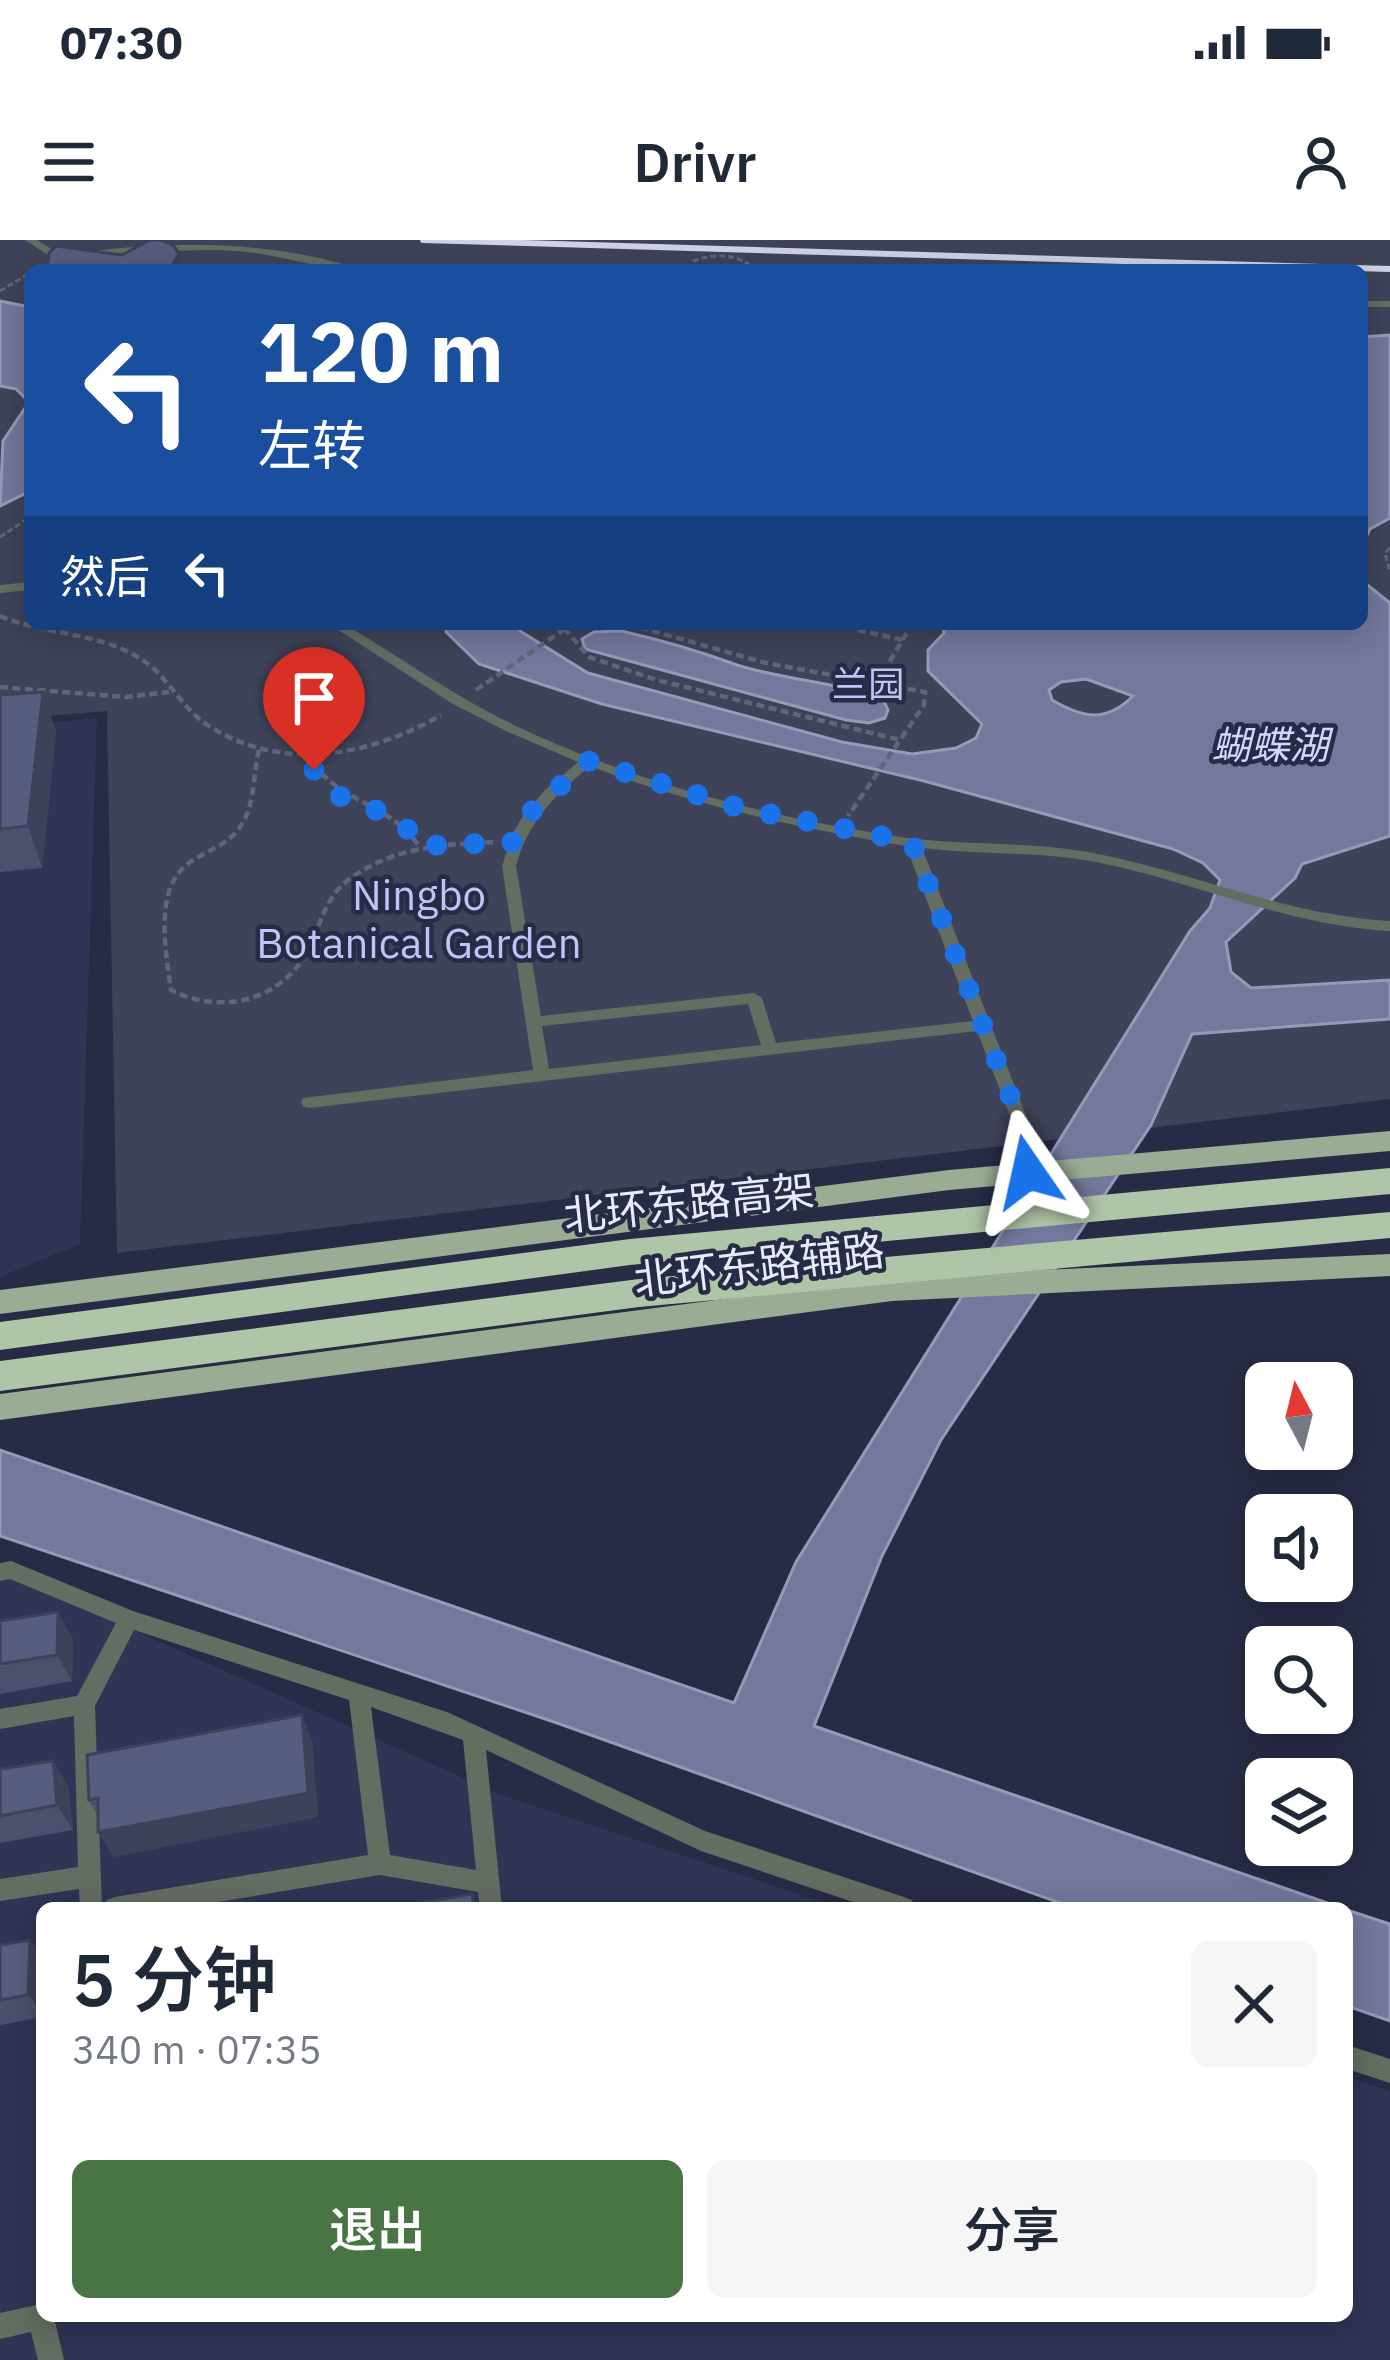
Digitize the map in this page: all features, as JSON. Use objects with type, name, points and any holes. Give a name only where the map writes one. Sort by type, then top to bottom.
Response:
[{"type":"highway","name":"北环东路高架","points":[[0,1336],[630,1252],[1390,1181]]},
{"type":"highway","name":"北环东路高架","points":[[0,1376],[638,1293],[1390,1226]]},
{"type":"highway","points":[[0,1316],[630,1252]]},
{"type":"highway","points":[[0,1394],[638,1293]]},
{"type":"main road","points":[[0,1302],[949,1180],[1390,1141]]},
{"type":"main road","name":"北环东路辅路","points":[[0,1407],[892,1289],[1390,1265]]},
{"type":"lane","points":[[30,240],[68,264]]},
{"type":"lane","points":[[61,260],[107,249],[222,241],[332,264]]},
{"type":"lane","points":[[345,630],[460,702],[588,761],[740,808],[912,842],[1072,853],[1330,922],[1390,926]]},
{"type":"lane","points":[[542,1075],[509,866],[513,842],[530,813],[588,761]]},
{"type":"lane","points":[[912,842],[1023,1129],[1028,1172]]},
{"type":"lane","points":[[532,1022],[754,998],[770,1048]]},
{"type":"lane","points":[[309,1102],[982,1024]]},
{"type":"lane","points":[[0,1572],[10,1570],[129,1619],[472,1733],[701,1840],[886,1902]]},
{"type":"lane","points":[[91,1902],[84,1705],[129,1619]]},
{"type":"lane","points":[[359,1694],[380,1864]]},
{"type":"lane","points":[[0,1719],[84,1705]]},
{"type":"lane","points":[[472,1733],[490,1902]]},
{"type":"lane","points":[[151,1902],[380,1864],[488,1883]]},
{"type":"lane","points":[[0,1890],[90,1876]]},
{"type":"lane","points":[[1353,2058],[1390,2071]]},
{"type":"lane","points":[[0,2326],[36,2318]]},
{"type":"lane","points":[[43,2322],[51,2360]]},
{"type":"path","points":[[692,264],[718,255],[749,264]]},
{"type":"path","points":[[1390,548],[1385,553],[1390,573]]},
{"type":"path","points":[[48,630],[118,648],[141,659],[205,723],[259,750],[306,754],[366,750],[427,724],[561,630]]},
{"type":"path","points":[[565,630],[589,657],[656,680],[900,740]]},
{"type":"path","points":[[649,630],[766,663],[925,692],[924,705],[839,829]]},
{"type":"path","points":[[858,630],[902,640]]},
{"type":"path","points":[[878,683],[908,630]]},
{"type":"path","points":[[0,687],[64,687],[122,700],[169,692]]},
{"type":"path","points":[[259,750],[240,829],[180,868],[172,881],[167,958],[171,990],[181,996],[228,1005],[256,998],[300,963],[330,896],[367,868],[419,846],[513,842]]},
{"type":"path","points":[[306,754],[335,794],[388,812],[409,826],[419,846]]},
{"type":"shaded area","points":[[97,718],[80,1244],[0,1277],[0,727]]},
{"type":"shaded area","points":[[0,1570],[499,1794],[823,1902],[36,1902],[36,2322],[1353,2322],[1353,2079],[1390,2091],[1390,2360],[0,2360]]},
{"type":"green space","name":"Ningbo Botanical Garden","points":[[0,240],[1390,240],[1390,1099],[117,1253],[107,711],[0,720]]},
{"type":"water","points":[[0,301],[24,306],[24,397],[16,389],[0,386]]},
{"type":"water","points":[[1390,335],[1390,518],[1368,533],[1368,337]]},
{"type":"water","points":[[24,410],[24,494],[0,506],[3,441]]},
{"type":"water","name":"蝴蝶湖","points":[[1368,585],[1390,603],[1390,836],[1302,864],[1295,878],[1226,942],[1231,972],[1251,988],[1390,980],[1390,1019],[1192,1034],[1151,1125],[941,1440],[882,1556],[814,1726],[1325,1902],[1057,1902],[560,1724],[0,1536],[0,1450],[734,1703],[796,1562],[1190,931],[1210,908],[1220,880],[1203,863],[1173,849],[924,781],[602,704],[479,664],[446,630],[520,630],[588,673],[842,742],[912,754],[956,748],[976,738],[982,724],[928,671],[928,650],[944,633],[1368,630]],"holes":[[[1086,679],[1133,696],[1104,714],[1074,711],[1052,700],[1049,690],[1061,682]]]},
{"type":"water","points":[[621,631],[755,670],[865,693],[883,699],[888,710],[885,718],[869,723],[846,720],[585,649],[582,639],[594,632]]},
{"type":"water","points":[[1353,1912],[1390,1924],[1390,2021],[1353,2008]]},
{"type":"building","points":[[150,240],[173,245],[179,253],[173,264],[48,264],[56,246],[122,255]]},
{"type":"building","points":[[43,692],[28,826],[0,829],[0,695]]},
{"type":"building","points":[[58,1612],[57,1655],[0,1664],[0,1621]]},
{"type":"building","points":[[302,1715],[308,1793],[98,1832],[98,1798],[89,1800],[87,1755]]},
{"type":"building","points":[[53,1761],[57,1805],[0,1816],[0,1769]]},
{"type":"building","points":[[472,1894],[473,1902],[426,1902]]},
{"type":"building","points":[[30,1940],[28,1995],[0,2000],[0,1945]]},
{"type":"railway","points":[[423,240],[1223,264]]},
{"type":"railway","points":[[1368,268],[1390,269]]},
{"type":"route","points":[[314,770],[335,794],[388,812],[409,826],[419,846],[513,842],[530,813],[588,761],[740,808],[912,842],[1023,1129],[1028,1172]]},
{"type":"park label","name":"兰园","points":[[868,684]]}]
